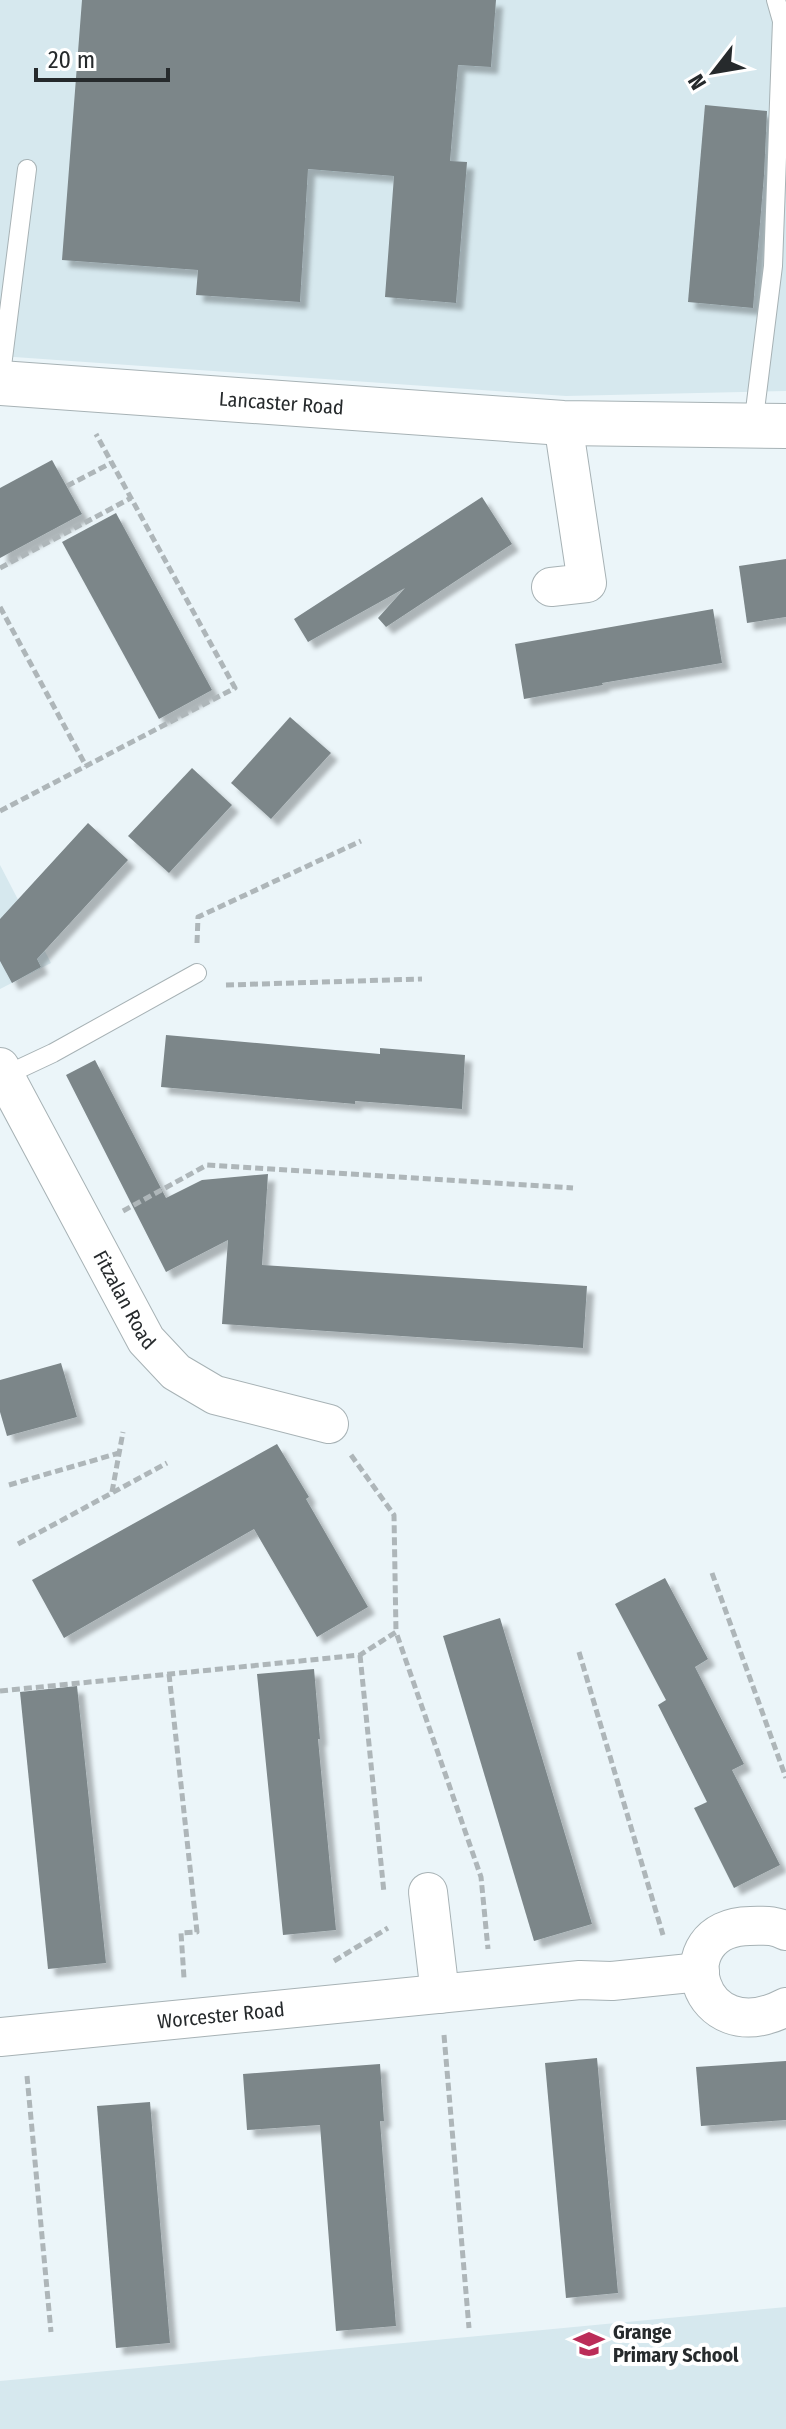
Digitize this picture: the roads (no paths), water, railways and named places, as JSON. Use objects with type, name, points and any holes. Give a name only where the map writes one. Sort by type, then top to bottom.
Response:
[{"type":"street","name":"Lancaster Road","points":[[0,382],[563,423],[770,426]]},
{"type":"street","points":[[551,587],[587,583],[563,423]]},
{"type":"street","name":"Fitzalan Road","points":[[2,1071],[146,1340],[176,1372],[215,1395],[329,1424]]},
{"type":"street","points":[[428,1892],[440,1994]]},
{"type":"street","points":[[786,1931],[771,1924],[737,1925],[715,1935],[687,1973],[699,1977],[704,1992],[713,2004],[727,2014],[762,2017],[786,2007]]},
{"type":"street","name":"Worcester Road","points":[[12,2036],[580,1980],[612,1981],[687,1973]]},
{"type":"lane","points":[[770,426],[782,21],[776,0]]},
{"type":"lane","points":[[0,382],[27,169]]},
{"type":"lane","name":"Fitzalan Road","points":[[2,1071],[53,1053],[197,973]]},
{"type":"place","name":"Grange Primary School","points":[[589,2344]]}]
